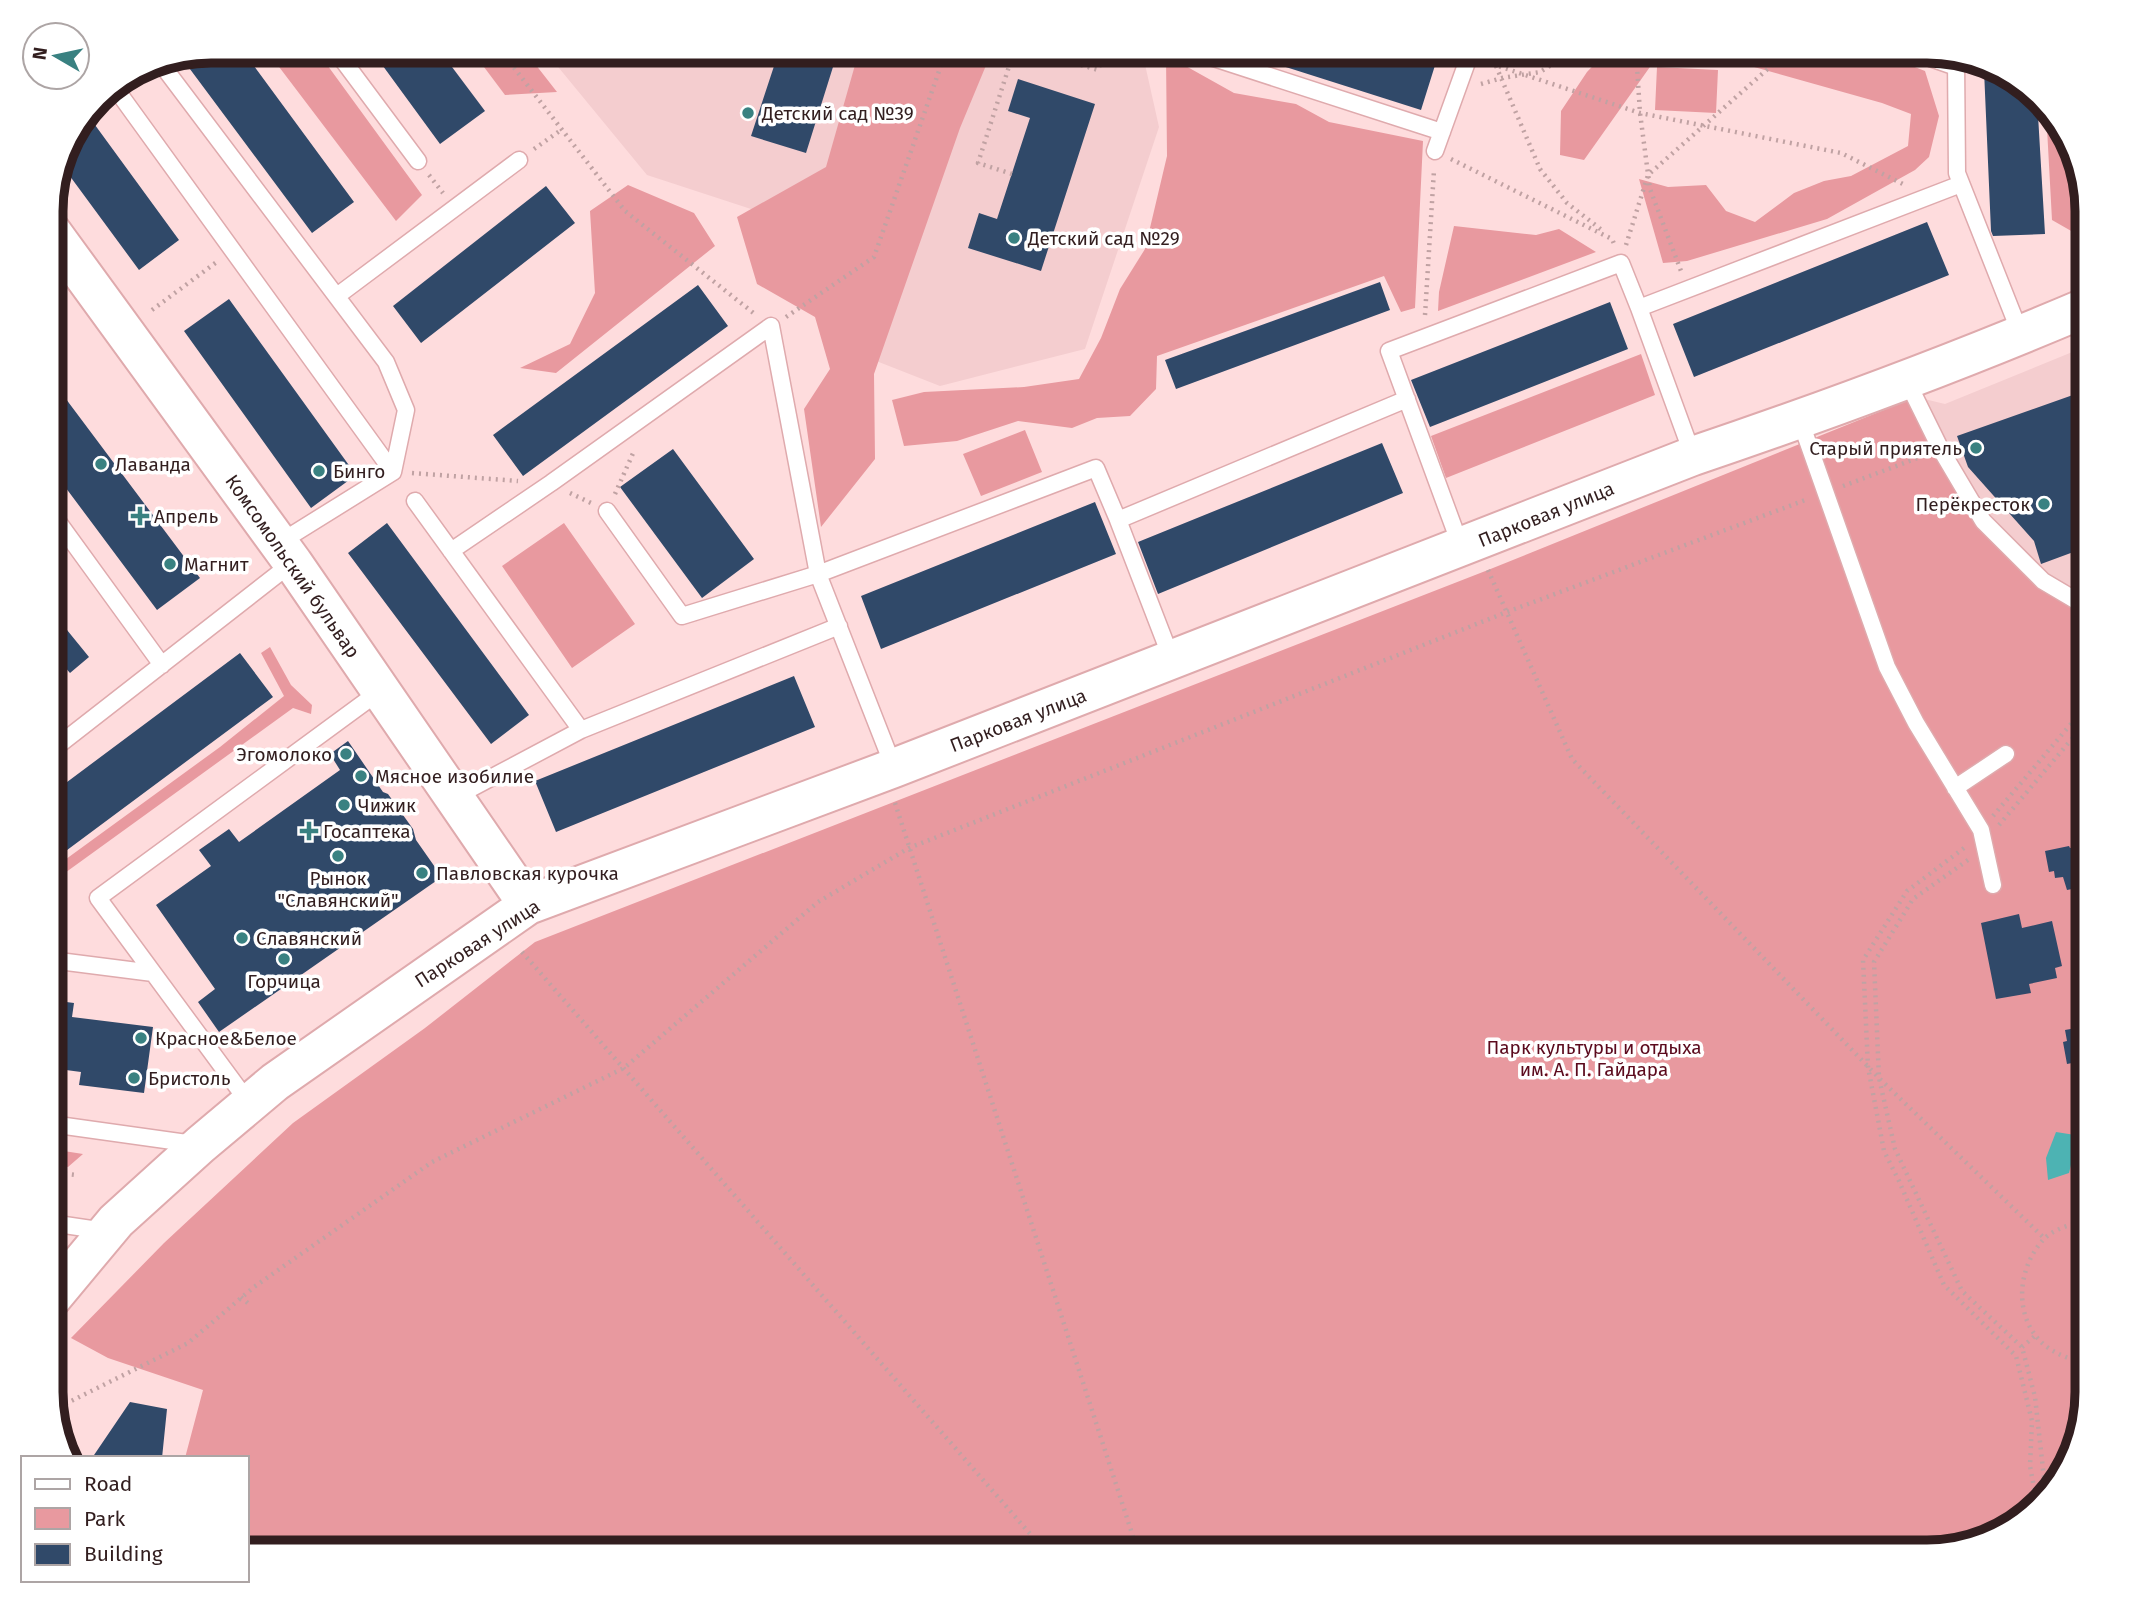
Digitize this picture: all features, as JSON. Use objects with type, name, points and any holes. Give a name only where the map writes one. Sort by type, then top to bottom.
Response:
[{"type":"street","name":"Комсомольский бульвар","points":[[64,275],[286,553],[528,905]]},
{"type":"street","name":"Парковая улица","points":[[63,1284],[107,1231],[249,1103],[528,905],[894,785],[1172,660],[1475,559],[1693,456],[1800,419],[2075,312]]},
{"type":"lane","points":[[345,63],[418,161]]},
{"type":"lane","points":[[1229,63],[1442,132]]},
{"type":"lane","points":[[1435,151],[1467,63]]},
{"type":"lane","points":[[1956,66],[1957,173],[2021,335]]},
{"type":"lane","points":[[63,742],[162,665],[286,553],[393,472],[406,410],[386,362],[166,70]]},
{"type":"lane","points":[[120,95],[393,472]]},
{"type":"lane","points":[[337,296],[519,160]]},
{"type":"lane","points":[[1639,308],[1961,184]]},
{"type":"lane","points":[[1475,559],[1389,352],[1621,263],[1693,456]]},
{"type":"lane","points":[[451,551],[771,326],[818,574],[839,626],[894,785]]},
{"type":"lane","points":[[1906,379],[1941,450],[1983,521],[2043,581],[2075,600]]},
{"type":"lane","points":[[1118,520],[1407,400]]},
{"type":"lane","points":[[1800,419],[1887,667],[1982,837],[1993,885]]},
{"type":"lane","points":[[607,511],[682,616],[818,574],[1096,468],[1172,660]]},
{"type":"lane","points":[[415,501],[581,730]]},
{"type":"lane","points":[[63,529],[162,665]]},
{"type":"lane","points":[[453,798],[581,730],[839,626]]},
{"type":"lane","points":[[249,1103],[98,898],[380,691]]},
{"type":"lane","points":[[1955,788],[2006,754]]},
{"type":"lane","points":[[63,962],[153,973]]},
{"type":"lane","points":[[63,1126],[200,1145]]},
{"type":"lane","points":[[63,1225],[107,1231]]},
{"type":"path","points":[[510,63],[625,211],[771,326],[874,257],[942,63]]},
{"type":"path","points":[[1010,63],[978,163],[1012,174]]},
{"type":"path","points":[[1074,63],[1098,70],[1101,63]]},
{"type":"path","points":[[1490,63],[1640,113],[1841,153],[1929,196]]},
{"type":"path","points":[[1456,91],[1502,78],[1540,72],[1555,63]]},
{"type":"path","points":[[1637,63],[1650,189],[1688,289]]},
{"type":"path","points":[[1621,263],[1648,175],[1774,63]]},
{"type":"path","points":[[1495,65],[1540,169],[1567,203],[1612,239],[1621,263]]},
{"type":"path","points":[[519,160],[561,129]]},
{"type":"path","points":[[1423,338],[1435,151],[1612,239]]},
{"type":"path","points":[[418,161],[454,208]]},
{"type":"path","points":[[152,310],[233,250]]},
{"type":"path","points":[[393,472],[551,483],[607,511],[653,410]]},
{"type":"path","points":[[63,1405],[188,1343],[241,1297],[432,1162],[624,1068],[818,902],[909,848],[1507,612],[1941,450]]},
{"type":"path","points":[[1475,559],[1507,612],[1572,759],[1868,1067],[2044,1238]]},
{"type":"path","points":[[2044,1481],[2035,1397],[2022,1347],[1962,1291],[1895,1149],[1879,1078],[1874,962],[1913,899],[1972,858],[1982,837],[2075,720]]},
{"type":"path","points":[[2035,1493],[2030,1466],[2032,1421],[2016,1356],[1944,1285],[1884,1151],[1868,1067],[1863,960],[1907,891],[1970,843],[1982,837],[2075,734]]},
{"type":"path","points":[[894,785],[909,848],[1134,1540]]},
{"type":"path","points":[[522,952],[1036,1540]]},
{"type":"path","points":[[63,1173],[76,1175]]},
{"type":"path","points":[[2075,1225],[2062,1228],[2044,1238],[2029,1260],[2022,1282],[2022,1306],[2030,1328],[2045,1346],[2075,1360]]},
{"type":"path","points":[[241,1297],[251,1306]]},
{"type":"path","points":[[2022,1347],[2036,1335]]},
{"type":"shaded area","name":"Детский сад №39","points":[[555,63],[917,63],[858,244],[647,175]]},
{"type":"shaded area","name":"Детский сад №29","points":[[964,63],[1145,63],[1159,127],[1085,349],[940,386],[866,357]]},
{"type":"shaded area","points":[[2075,351],[2075,602],[1983,521],[1916,397],[1945,404]]},
{"type":"green space","points":[[276,63],[326,63],[422,195],[396,221]]},
{"type":"green space","points":[[481,63],[534,63],[557,92],[505,95]]},
{"type":"green space","points":[[856,63],[987,63],[960,128],[874,374],[875,459],[821,527],[804,409],[830,369],[815,317],[757,284],[737,217],[826,167]]},
{"type":"green space","points":[[1166,63],[1180,63],[1234,93],[1296,104],[1329,122],[1423,141],[1415,308],[1401,312],[1384,276],[1157,356],[1156,389],[1130,416],[1097,418],[1072,428],[1018,421],[957,441],[904,446],[892,400],[924,392],[1024,387],[1079,379],[1101,338],[1120,289],[1145,249],[1167,156]]},
{"type":"green space","points":[[1596,63],[1653,63],[1584,160],[1560,155],[1561,111]]},
{"type":"green space","points":[[1740,63],[1905,63],[1925,71],[1939,116],[1929,157],[1915,170],[1827,219],[1687,261],[1663,263],[1639,179],[1668,187],[1706,185],[1726,211],[1755,222],[1794,193],[1824,181],[1851,176],[1908,146],[1911,114],[1882,103]]},
{"type":"green space","points":[[1657,67],[1718,70],[1716,113],[1655,110]]},
{"type":"green space","points":[[2047,125],[2060,145],[2070,172],[2074,191],[2075,233],[2052,220]]},
{"type":"green space","points":[[628,185],[694,213],[715,246],[556,373],[520,368],[570,344],[595,293],[590,211]]},
{"type":"green space","points":[[1454,226],[1536,235],[1559,229],[1596,252],[1438,311],[1439,292]]},
{"type":"green space","points":[[1641,354],[1655,395],[1446,478],[1431,436]]},
{"type":"green space","name":"Парк культуры и отдыха им. А. П. Гайдара","points":[[1916,397],[1983,521],[2075,602],[2074,1412],[2060,1458],[2044,1482],[2032,1497],[1993,1525],[1975,1532],[1937,1540],[248,1540],[248,1456],[186,1456],[203,1390],[108,1358],[71,1338],[164,1243],[293,1123],[425,1028],[535,942],[1488,570]]},
{"type":"green space","points":[[1025,430],[1042,472],[981,496],[963,454]]},
{"type":"green space","points":[[564,523],[635,624],[572,668],[502,566]]},
{"type":"green space","points":[[270,647],[291,685],[312,705],[311,714],[293,708],[63,874],[63,861],[220,747],[284,696],[261,653]]},
{"type":"green space","points":[[63,1151],[83,1154],[68,1167],[63,1166]]},
{"type":"water","points":[[2056,1132],[2075,1135],[2075,1149],[2069,1173],[2048,1180],[2046,1158]]},
{"type":"building","points":[[252,63],[354,202],[312,233],[187,65]]},
{"type":"building","points":[[381,63],[449,63],[485,111],[440,144]]},
{"type":"building","points":[[775,63],[834,63],[806,153],[751,136]]},
{"type":"building","points":[[1273,63],[1436,63],[1421,110]]},
{"type":"building","points":[[1984,74],[2017,94],[2038,113],[2045,234],[1993,236]]},
{"type":"building","points":[[1018,79],[1095,104],[1041,271],[968,248],[979,213],[997,219],[1030,118],[1008,111]]},
{"type":"building","points":[[93,122],[179,240],[139,270],[68,173],[78,145]]},
{"type":"building","points":[[546,186],[575,223],[421,343],[393,306]]},
{"type":"building","points":[[1927,222],[1949,275],[1694,377],[1673,324]]},
{"type":"building","points":[[1380,282],[1390,310],[1176,389],[1165,360]]},
{"type":"building","points":[[698,285],[728,326],[523,476],[493,435]]},
{"type":"building","points":[[229,299],[356,475],[311,508],[184,331]]},
{"type":"building","points":[[1610,302],[1628,349],[1430,427],[1411,380]]},
{"type":"building","name":"Перёкресток","points":[[2075,394],[2075,551],[2041,564],[2034,541],[1968,467],[1957,436]]},
{"type":"building","points":[[63,395],[200,578],[157,610],[63,484]]},
{"type":"building","points":[[1382,443],[1403,493],[1158,594],[1138,542]]},
{"type":"building","points":[[673,449],[754,559],[702,598],[620,487]]},
{"type":"building","points":[[1095,502],[1116,554],[881,649],[861,596]]},
{"type":"building","points":[[387,523],[529,715],[491,744],[348,553]]},
{"type":"building","points":[[67,630],[89,657],[70,673],[63,665],[63,634]]},
{"type":"building","points":[[240,653],[273,697],[63,853],[63,785]]},
{"type":"building","points":[[794,676],[815,727],[556,832],[535,781]]},
{"type":"building","points":[[348,741],[383,792],[388,794],[413,829],[416,840],[437,870],[436,881],[219,1032],[198,1002],[215,989],[156,905],[211,866],[199,850],[229,829],[239,842],[340,770],[330,754]]},
{"type":"building","points":[[2075,847],[2075,888],[2067,890],[2063,877],[2055,878],[2054,871],[2049,872],[2045,851]]},
{"type":"building","points":[[2019,914],[2022,928],[2052,921],[2062,966],[2055,968],[2057,978],[2029,984],[2031,993],[1996,999],[1981,923]]},
{"type":"building","points":[[63,1002],[74,1003],[72,1017],[153,1027],[144,1093],[79,1085],[81,1072],[63,1070]]},
{"type":"building","points":[[2075,1028],[2075,1076],[2072,1063],[2067,1064],[2063,1042],[2067,1041],[2065,1030]]},
{"type":"building","points":[[130,1402],[167,1409],[162,1456],[93,1456]]},
{"type":"place","name":"Детский сад №39","points":[[748,113]]},
{"type":"place","name":"Детский сад №29","points":[[1014,238]]},
{"type":"place","name":"Старый приятель","points":[[1976,448]]},
{"type":"place","name":"Лаванда","points":[[101,464]]},
{"type":"place","name":"Бинго","points":[[319,471]]},
{"type":"place","name":"Перёкресток","points":[[2044,504]]},
{"type":"place","name":"Апрель","points":[[140,516]]},
{"type":"place","name":"Магнит","points":[[170,564]]},
{"type":"place","name":"Эгомолоко","points":[[346,754]]},
{"type":"place","name":"Мясное изобилие","points":[[361,776]]},
{"type":"place","name":"Чижик","points":[[344,805]]},
{"type":"place","name":"Госаптека","points":[[309,831]]},
{"type":"place","name":"Рынок \"Славянский\"","points":[[338,856]]},
{"type":"place","name":"Павловская курочка","points":[[422,873]]},
{"type":"place","name":"Славянский","points":[[242,938]]},
{"type":"place","name":"Горчица","points":[[284,959]]},
{"type":"place","name":"Красное&Белое","points":[[141,1038]]},
{"type":"place","name":"Бристоль","points":[[134,1078]]}]
